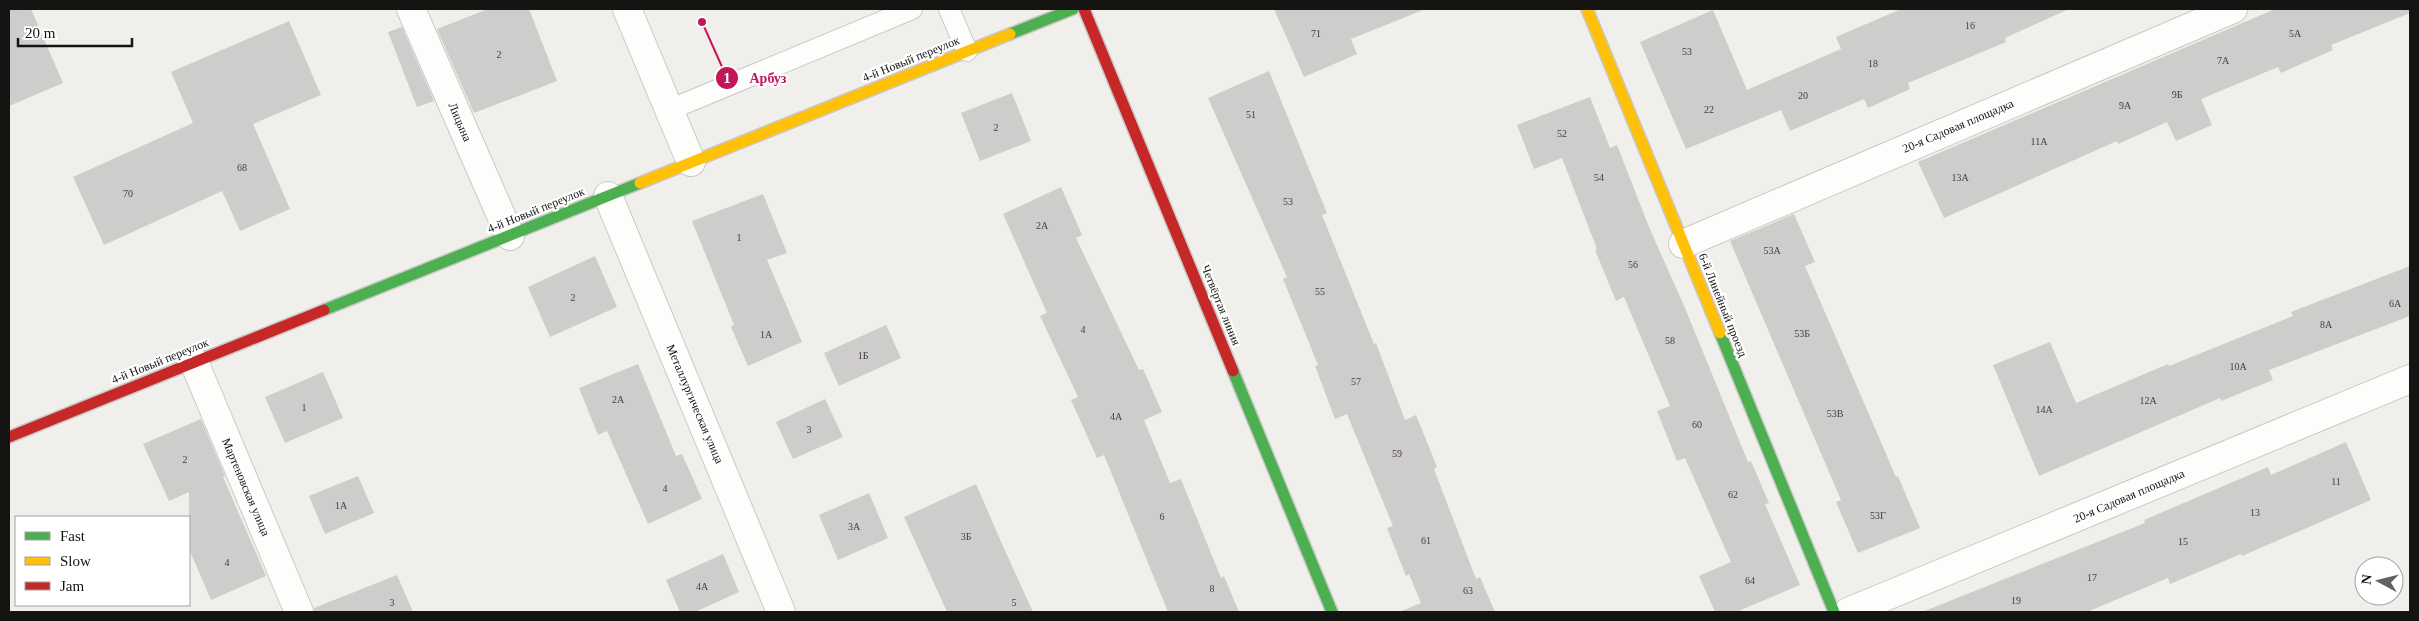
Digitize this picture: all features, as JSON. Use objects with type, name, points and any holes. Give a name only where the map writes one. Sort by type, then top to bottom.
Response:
[{"type":"street","name":"Лицына","points":[[411,9],[510,236]]},
{"type":"street","points":[[627,9],[691,162]]},
{"type":"street","name":"4-й Новый переулок","points":[[9,437],[1073,9]]},
{"type":"street","name":"Четвёртая линия","points":[[1084,9],[1332,612]]},
{"type":"street","name":"6-й Линейный проезд","points":[[1587,9],[1834,612]]},
{"type":"street","name":"20-я Садовая площадка","points":[[1683,244],[2233,9]]},
{"type":"street","name":"Металлургическая улица","points":[[608,196],[781,612]]},
{"type":"street","name":"Мартеновская улица","points":[[194,362],[299,612]]},
{"type":"street","name":"20-я Садовая площадка","points":[[1848,612],[2410,380]]},
{"type":"lane","points":[[669,110],[912,9]]},
{"type":"lane","points":[[949,9],[967,51]]},
{"type":"building","points":[[9,9],[31,9],[63,83],[9,106]]},
{"type":"building","points":[[488,9],[529,9],[557,81],[474,113],[437,29]]},
{"type":"building","points":[[1274,9],[1423,10],[1351,39],[1357,54],[1304,77]]},
{"type":"building","points":[[1901,9],[2069,9],[2005,38],[2006,42],[1908,83],[1910,89],[1868,108],[1864,99],[1790,131],[1781,110],[1686,149],[1640,42],[1713,10],[1747,90],[1841,49],[1836,37]]},
{"type":"building","points":[[2275,9],[2410,9],[2410,13],[2331,45],[2333,50],[2281,73],[2278,67],[2201,99],[2212,125],[2176,141],[2167,122],[2118,144],[2117,141],[1944,218],[1918,162]]},
{"type":"building","points":[[289,21],[321,95],[253,124],[290,209],[240,231],[222,191],[104,245],[73,177],[193,123],[171,72]]},
{"type":"building","points":[[402,27],[434,101],[417,107],[388,32]]},
{"type":"building","points":[[1269,71],[1327,213],[1322,215],[1374,344],[1376,343],[1405,420],[1416,415],[1437,467],[1434,469],[1476,579],[1480,577],[1495,612],[1399,612],[1421,603],[1409,574],[1406,576],[1387,528],[1393,526],[1347,414],[1335,419],[1315,366],[1318,365],[1283,279],[1287,277],[1208,98]]},
{"type":"building","points":[[1012,93],[1031,141],[980,161],[961,113]]},
{"type":"building","points":[[1590,97],[1610,148],[1617,145],[1649,227],[1685,308],[1748,462],[1751,461],[1769,503],[1765,504],[1800,585],[1736,612],[1715,612],[1699,576],[1731,562],[1685,458],[1677,461],[1657,411],[1670,406],[1624,297],[1616,301],[1595,250],[1597,249],[1562,158],[1534,169],[1517,125]]},
{"type":"building","points":[[1061,187],[1082,235],[1076,238],[1139,370],[1143,369],[1162,412],[1144,420],[1170,483],[1181,479],[1221,578],[1224,576],[1239,612],[1168,612],[1104,455],[1097,458],[1071,400],[1078,397],[1040,316],[1047,313],[1003,214]]},
{"type":"building","points":[[763,194],[787,253],[767,260],[802,342],[748,366],[731,327],[734,325],[692,221]]},
{"type":"building","points":[[1794,214],[1815,262],[1805,266],[1920,528],[1858,553],[1836,502],[1841,500],[1730,241]]},
{"type":"building","points":[[595,256],[617,307],[550,337],[528,287]]},
{"type":"building","points":[[2410,266],[2410,316],[2269,370],[2273,380],[2221,401],[2220,398],[2039,476],[1993,365],[2050,342],[2076,403],[2168,364],[2169,366],[2293,316],[2291,312]]},
{"type":"building","points":[[886,325],[901,358],[839,386],[824,353]]},
{"type":"building","points":[[638,364],[676,456],[682,454],[702,499],[648,524],[607,431],[598,435],[579,388]]},
{"type":"building","points":[[323,372],[343,418],[285,443],[265,397]]},
{"type":"building","points":[[825,399],[843,437],[793,459],[776,422]]},
{"type":"building","points":[[201,419],[225,476],[223,477],[266,576],[211,600],[190,551],[189,492],[169,501],[143,444]]},
{"type":"building","points":[[2346,442],[2371,500],[2242,556],[2241,554],[2170,584],[2168,578],[2087,612],[1922,612],[2145,523],[2144,520],[2268,467],[2271,475]]},
{"type":"building","points":[[358,476],[374,513],[325,534],[309,496]]},
{"type":"building","points":[[976,484],[1033,612],[947,612],[904,517]]},
{"type":"building","points":[[869,493],[888,538],[838,560],[819,515]]},
{"type":"building","points":[[723,554],[739,592],[695,612],[680,612],[666,580]]},
{"type":"building","points":[[397,575],[413,612],[314,612],[314,608]]},
{"type":"traffic: fast","points":[[1010,34],[1073,9]]},
{"type":"traffic: fast","points":[[324,310],[640,183]]},
{"type":"traffic: fast","points":[[1720,333],[1834,612]]},
{"type":"traffic: fast","points":[[1233,371],[1332,612]]},
{"type":"traffic: slow","points":[[1587,9],[1720,333]]},
{"type":"traffic: slow","points":[[640,183],[1010,34]]},
{"type":"traffic: jam","points":[[1084,9],[1233,371]]},
{"type":"traffic: jam","points":[[9,437],[324,310]]},
{"type":"place","name":"Арбуз","points":[[702,22]]}]
